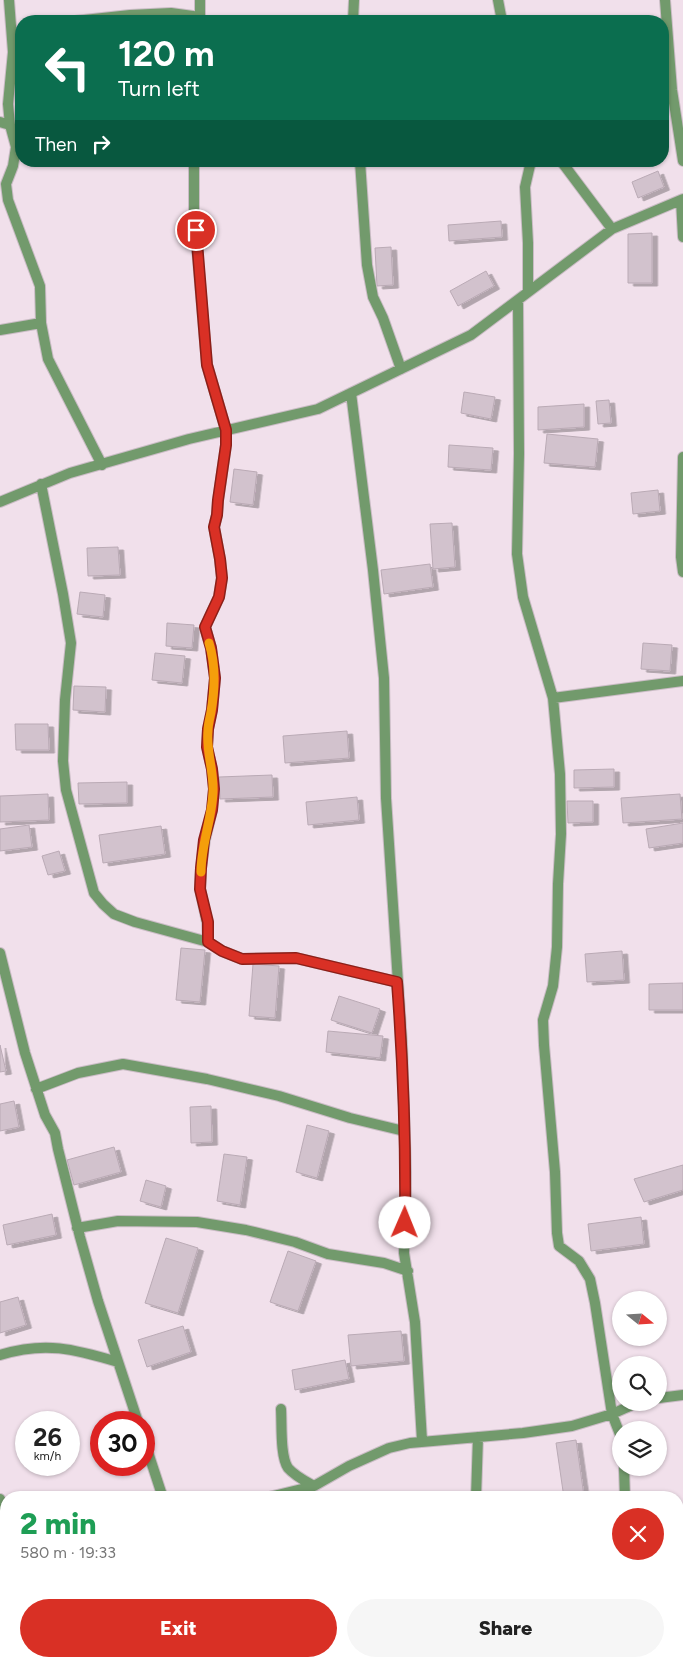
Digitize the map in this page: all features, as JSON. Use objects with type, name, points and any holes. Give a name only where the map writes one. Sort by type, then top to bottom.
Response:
[{"type":"street","points":[[9,0],[15,37]]},
{"type":"street","points":[[200,0],[200,15]]},
{"type":"street","points":[[353,15],[354,0]]},
{"type":"street","points":[[498,0],[501,15]]},
{"type":"street","points":[[665,0],[666,15]]},
{"type":"street","points":[[148,15],[172,13],[181,15]]},
{"type":"street","points":[[669,51],[672,90],[683,161]]},
{"type":"street","points":[[15,61],[5,124],[15,145]]},
{"type":"street","points":[[15,153],[13,166],[6,184],[8,200],[40,286],[41,323],[48,359],[102,465]]},
{"type":"street","points":[[194,167],[194,212],[207,365],[226,430],[226,445],[214,527],[222,578],[219,597],[205,627],[211,648],[215,678],[207,747],[214,789],[212,810],[204,840],[200,889],[208,922],[208,942]]},
{"type":"street","points":[[360,167],[367,265],[373,297],[383,318],[401,369]]},
{"type":"street","points":[[528,292],[525,187],[529,167]]},
{"type":"street","points":[[566,167],[612,229]]},
{"type":"street","points":[[0,502],[70,473],[189,439],[318,409],[471,335],[612,229],[682,200],[683,237]]},
{"type":"street","points":[[518,300],[517,554],[523,597],[553,698],[560,774],[561,834],[557,947],[553,986],[543,1020],[555,1172],[557,1233],[559,1246],[580,1261],[590,1279],[615,1421]]},
{"type":"street","points":[[0,330],[41,323]]},
{"type":"street","points":[[351,393],[372,560],[384,678],[386,798],[402,1044],[406,1172],[404,1253],[415,1322],[422,1441]]},
{"type":"street","points":[[683,457],[681,557],[683,572]]},
{"type":"street","points":[[41,484],[64,594],[71,643],[65,700],[64,761],[66,790],[94,893],[114,914],[135,922],[208,942],[222,951],[242,959],[296,958],[397,982]]},
{"type":"street","points":[[553,698],[683,680]]},
{"type":"street","points":[[0,953],[25,1053],[44,1115],[55,1133],[77,1228],[98,1301],[134,1411]]},
{"type":"street","points":[[36,1089],[78,1073],[123,1064],[207,1079],[279,1096],[350,1118],[404,1131]]},
{"type":"street","points":[[77,1228],[118,1221],[197,1222],[254,1232],[295,1242],[328,1254],[384,1263],[408,1271]]},
{"type":"street","points":[[0,1355],[31,1348],[57,1348],[82,1351],[118,1362]]},
{"type":"street","points":[[667,1397],[683,1394]]},
{"type":"street","points":[[281,1410],[283,1451],[288,1467],[298,1477],[314,1486]]},
{"type":"street","points":[[294,1491],[314,1486],[349,1466],[389,1448],[422,1441],[523,1433],[572,1426],[619,1411]]},
{"type":"street","points":[[476,1491],[478,1436]]},
{"type":"street","points":[[155,1474],[161,1491]]},
{"type":"street","points":[[624,1476],[625,1491]]},
{"type":"building","points":[[658,171],[664,187],[638,198],[632,182]]},
{"type":"building","points":[[501,221],[502,237],[449,241],[448,225]]},
{"type":"building","points":[[652,233],[652,283],[628,283],[628,234]]},
{"type":"building","points":[[391,247],[393,285],[377,286],[375,248]]},
{"type":"building","points":[[486,271],[494,286],[458,306],[450,291]]},
{"type":"building","points":[[464,392],[495,397],[491,419],[461,413]]},
{"type":"building","points":[[609,400],[611,423],[598,424],[596,401]]},
{"type":"building","points":[[584,404],[584,427],[538,430],[538,407]]},
{"type":"building","points":[[547,434],[598,439],[595,467],[544,463]]},
{"type":"building","points":[[449,445],[493,448],[491,470],[448,467]]},
{"type":"building","points":[[234,469],[257,472],[253,505],[230,502]]},
{"type":"building","points":[[658,490],[660,511],[633,514],[631,493]]},
{"type":"building","points":[[452,523],[455,567],[433,569],[430,524]]},
{"type":"building","points":[[118,547],[120,575],[88,576],[87,548]]},
{"type":"building","points":[[430,564],[433,587],[384,594],[381,570]]},
{"type":"building","points":[[80,592],[105,595],[103,617],[77,614]]},
{"type":"building","points":[[167,623],[194,625],[192,648],[166,646]]},
{"type":"building","points":[[643,643],[672,645],[670,671],[641,669]]},
{"type":"building","points":[[155,653],[185,656],[182,683],[152,680]]},
{"type":"building","points":[[74,686],[106,687],[105,712],[73,710]]},
{"type":"building","points":[[15,724],[48,724],[49,750],[16,750]]},
{"type":"building","points":[[347,731],[349,758],[285,763],[283,736]]},
{"type":"building","points":[[614,769],[614,787],[574,788],[574,770]]},
{"type":"building","points":[[272,775],[273,797],[220,799],[219,777]]},
{"type":"building","points":[[127,782],[127,803],[79,804],[78,783]]},
{"type":"building","points":[[48,794],[49,820],[0,822],[0,796]]},
{"type":"building","points":[[680,794],[682,819],[623,823],[621,798]]},
{"type":"building","points":[[357,797],[359,820],[308,825],[306,802]]},
{"type":"building","points":[[567,801],[593,801],[593,822],[568,823]]},
{"type":"building","points":[[683,823],[683,843],[649,848],[646,829]]},
{"type":"building","points":[[29,825],[32,847],[0,851],[0,829]]},
{"type":"building","points":[[161,826],[165,854],[103,863],[99,835]]},
{"type":"building","points":[[59,851],[65,871],[48,875],[42,856]]},
{"type":"building","points":[[181,948],[205,950],[200,1002],[176,1000]]},
{"type":"building","points":[[622,951],[624,980],[587,982],[585,954]]},
{"type":"building","points":[[253,964],[279,966],[275,1018],[249,1016]]},
{"type":"building","points":[[683,983],[683,1010],[649,1010],[649,984]]},
{"type":"building","points":[[339,996],[380,1009],[372,1033],[331,1020]]},
{"type":"building","points":[[328,1031],[383,1036],[380,1058],[326,1052]]},
{"type":"building","points":[[0,1045],[6,1071],[0,1072]]},
{"type":"building","points":[[14,1101],[19,1127],[0,1131],[0,1104]]},
{"type":"building","points":[[211,1106],[212,1142],[191,1143],[190,1107]]},
{"type":"building","points":[[307,1125],[329,1131],[317,1178],[296,1172]]},
{"type":"building","points":[[114,1147],[121,1172],[74,1185],[67,1160]]},
{"type":"building","points":[[224,1154],[247,1157],[240,1205],[217,1201]]},
{"type":"building","points":[[683,1165],[683,1190],[644,1202],[634,1179]]},
{"type":"building","points":[[146,1180],[166,1186],[161,1207],[140,1201]]},
{"type":"building","points":[[52,1214],[56,1235],[7,1245],[3,1225]]},
{"type":"building","points":[[641,1217],[644,1244],[591,1251],[588,1224]]},
{"type":"building","points":[[166,1238],[198,1248],[178,1313],[145,1303]]},
{"type":"building","points":[[288,1251],[316,1261],[298,1311],[270,1302]]},
{"type":"building","points":[[18,1297],[26,1325],[0,1333],[0,1302]]},
{"type":"building","points":[[183,1326],[191,1352],[147,1367],[138,1340]]},
{"type":"building","points":[[401,1331],[404,1361],[351,1366],[348,1335]]},
{"type":"building","points":[[345,1360],[349,1379],[295,1390],[292,1370]]},
{"type":"building","points":[[576,1440],[583,1491],[563,1491],[556,1443]]},
{"type":"slow traffic","points":[[201,872],[204,840],[212,810],[214,789],[207,747],[215,678],[209,643]]},
{"type":"route","points":[[196,230],[207,365],[226,430],[226,445],[214,527],[222,578],[219,597],[205,627],[211,648],[215,678],[207,747],[214,789],[212,810],[204,840],[200,889],[208,922],[208,942],[222,951],[242,959],[296,958],[397,982],[402,1044],[406,1172],[405,1223]]}]
